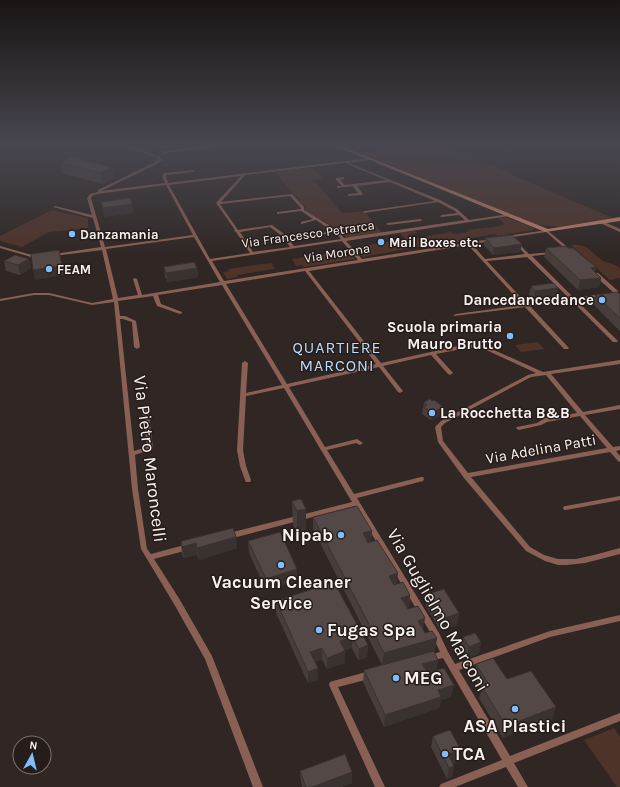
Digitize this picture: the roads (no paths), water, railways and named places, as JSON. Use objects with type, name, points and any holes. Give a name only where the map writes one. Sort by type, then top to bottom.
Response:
[{"type":"main road","points":[[429,183],[547,231],[620,219]]},
{"type":"street","points":[[99,193],[119,183]]},
{"type":"street","points":[[99,193],[178,183]]},
{"type":"street","points":[[218,203],[237,183]]},
{"type":"street","points":[[341,183],[344,186]]},
{"type":"street","points":[[338,187],[374,183]]},
{"type":"street","points":[[393,183],[439,201],[460,214],[468,221]]},
{"type":"street","name":"Via Guglielmo Marconi","points":[[167,184],[209,260],[436,635],[445,654],[523,787]]},
{"type":"street","points":[[348,195],[361,194],[354,185]]},
{"type":"street","name":"Via Pietro Maroncelli","points":[[99,193],[91,195],[89,198],[104,249],[116,300],[132,454],[144,548],[209,658],[258,787]]},
{"type":"street","points":[[218,203],[291,195],[302,210],[336,231],[361,261]]},
{"type":"street","points":[[365,212],[439,201]]},
{"type":"street","points":[[218,203],[252,253]]},
{"type":"street","points":[[55,207],[94,217]]},
{"type":"street","points":[[278,213],[302,210]]},
{"type":"street","points":[[442,216],[460,214]]},
{"type":"street","name":"Via Francesco Petrarca","points":[[209,260],[509,215]]},
{"type":"street","points":[[302,223],[317,219]]},
{"type":"street","name":"Via Francesco Petrarca","points":[[388,224],[420,220]]},
{"type":"street","points":[[403,221],[412,230]]},
{"type":"street","points":[[601,222],[620,231]]},
{"type":"street","points":[[236,231],[271,226],[283,234],[293,247]]},
{"type":"street","points":[[316,235],[336,231]]},
{"type":"street","points":[[503,238],[547,231],[576,256]]},
{"type":"street","points":[[51,256],[195,236]]},
{"type":"street","points":[[510,237],[615,341]]},
{"type":"street","name":"Via Morona","points":[[0,300],[42,294],[55,295],[87,304],[496,239]]},
{"type":"street","points":[[468,243],[566,348]]},
{"type":"street","points":[[0,247],[36,258],[44,257]]},
{"type":"street","points":[[564,251],[570,250]]},
{"type":"street","points":[[484,260],[557,252]]},
{"type":"street","points":[[306,270],[400,391]]},
{"type":"street","points":[[593,271],[618,293]]},
{"type":"street","points":[[135,279],[140,296]]},
{"type":"street","points":[[456,315],[618,293]]},
{"type":"street","points":[[155,294],[159,305],[180,313]]},
{"type":"street","points":[[118,318],[123,317],[134,321],[137,346]]},
{"type":"street","points":[[243,395],[432,353],[467,346],[483,347],[544,374],[581,414],[620,460]]},
{"type":"street","points":[[432,353],[450,373]]},
{"type":"street","points":[[620,362],[530,376],[443,422],[438,427],[440,441],[466,476],[528,549],[551,561],[569,562],[620,551]]},
{"type":"street","points":[[245,363],[240,450],[242,466],[248,480]]},
{"type":"street","points":[[519,428],[539,424],[545,420],[620,407]]},
{"type":"street","points":[[132,454],[150,448],[145,408]]},
{"type":"street","points":[[324,449],[356,441],[360,443]]},
{"type":"street","name":"Via Adelina Patti","points":[[466,476],[620,448]]},
{"type":"street","points":[[221,538],[355,500],[421,479]]},
{"type":"street","points":[[566,508],[620,498]]},
{"type":"street","points":[[150,557],[192,546]]},
{"type":"street","points":[[454,668],[550,634],[620,618]]},
{"type":"street","points":[[423,660],[445,654]]},
{"type":"street","points":[[378,673],[333,685],[380,787]]},
{"type":"street","points":[[444,787],[620,717]]},
{"type":"place","name":"Danzamania","points":[[72,234]]},
{"type":"place","name":"Mail Boxes etc.","points":[[381,242]]},
{"type":"place","name":"FEAM","points":[[49,269]]},
{"type":"place","name":"Dancedancedance","points":[[602,300]]},
{"type":"place","name":"Scuola primaria Mauro Brutto","points":[[510,336]]},
{"type":"place","name":"La Rocchetta B&B","points":[[432,413]]},
{"type":"place","name":"Nipab","points":[[341,535]]},
{"type":"place","name":"Vacuum Cleaner Service","points":[[281,565]]},
{"type":"place","name":"Fugas Spa","points":[[319,630]]},
{"type":"place","name":"MEG","points":[[396,678]]},
{"type":"place","name":"ASA Plastici","points":[[515,709]]},
{"type":"place","name":"TCA","points":[[445,754]]},
{"type":"district","name":"QUARTIERE MARCONI","points":[[337,356]]}]
